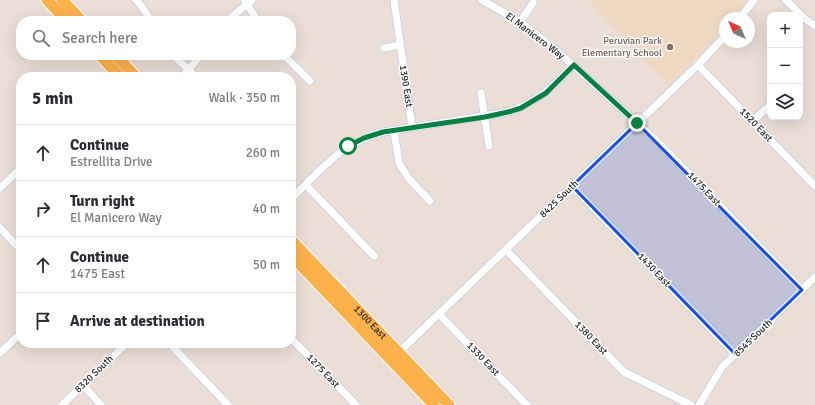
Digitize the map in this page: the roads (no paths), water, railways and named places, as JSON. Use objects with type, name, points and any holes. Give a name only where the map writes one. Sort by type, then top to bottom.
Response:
[{"type":"main road","points":[[47,0],[62,16]]},
{"type":"main road","points":[[62,0],[77,16]]},
{"type":"main road","points":[[105,60],[115,72]]},
{"type":"main road","points":[[120,60],[131,72]]},
{"type":"main road","name":"1300 East","points":[[296,246],[395,356],[434,405]]},
{"type":"main road","name":"1300 East","points":[[296,260],[395,356],[449,405]]},
{"type":"street","points":[[136,0],[148,16]]},
{"type":"street","name":"1390 East","points":[[394,0],[412,127]]},
{"type":"street","name":"El Manicero Way","points":[[482,0],[520,22],[574,65],[602,92]]},
{"type":"street","points":[[745,12],[754,0]]},
{"type":"street","points":[[786,0],[804,18],[815,26]]},
{"type":"street","points":[[232,16],[247,1],[255,16]]},
{"type":"street","points":[[520,22],[533,3]]},
{"type":"street","name":"8425 South","points":[[395,356],[698,65],[719,42]]},
{"type":"street","points":[[384,48],[400,45]]},
{"type":"street","points":[[178,60],[189,70],[197,60]]},
{"type":"street","points":[[289,60],[310,81]]},
{"type":"street","points":[[296,195],[348,146],[373,134],[485,117],[521,108],[546,93],[574,65]]},
{"type":"street","name":"1520 East","points":[[698,65],[815,186]]},
{"type":"street","name":"1475 East","points":[[602,92],[666,149],[802,290]]},
{"type":"street","points":[[481,93],[490,146]]},
{"type":"street","points":[[753,121],[767,108]]},
{"type":"street","points":[[394,131],[399,163],[410,179],[430,201]]},
{"type":"street","points":[[0,188],[16,173]]},
{"type":"street","points":[[306,185],[374,256]]},
{"type":"street","name":"1430 East","points":[[572,186],[735,354]]},
{"type":"street","points":[[0,228],[16,245]]},
{"type":"street","name":"1380 East","points":[[506,250],[624,372],[691,405]]},
{"type":"street","name":"8545 South","points":[[699,405],[722,367],[815,278]]},
{"type":"street","name":"1330 East","points":[[439,314],[527,405]]},
{"type":"street","points":[[0,353],[16,338]]},
{"type":"street","name":"1275 East","points":[[296,343],[356,405]]},
{"type":"street","name":"8320 South","points":[[62,405],[121,348]]},
{"type":"street","points":[[174,348],[228,405]]},
{"type":"street","points":[[82,386],[101,405]]},
{"type":"place","name":"Peruvian Park Elementary School","points":[[670,47]]}]
